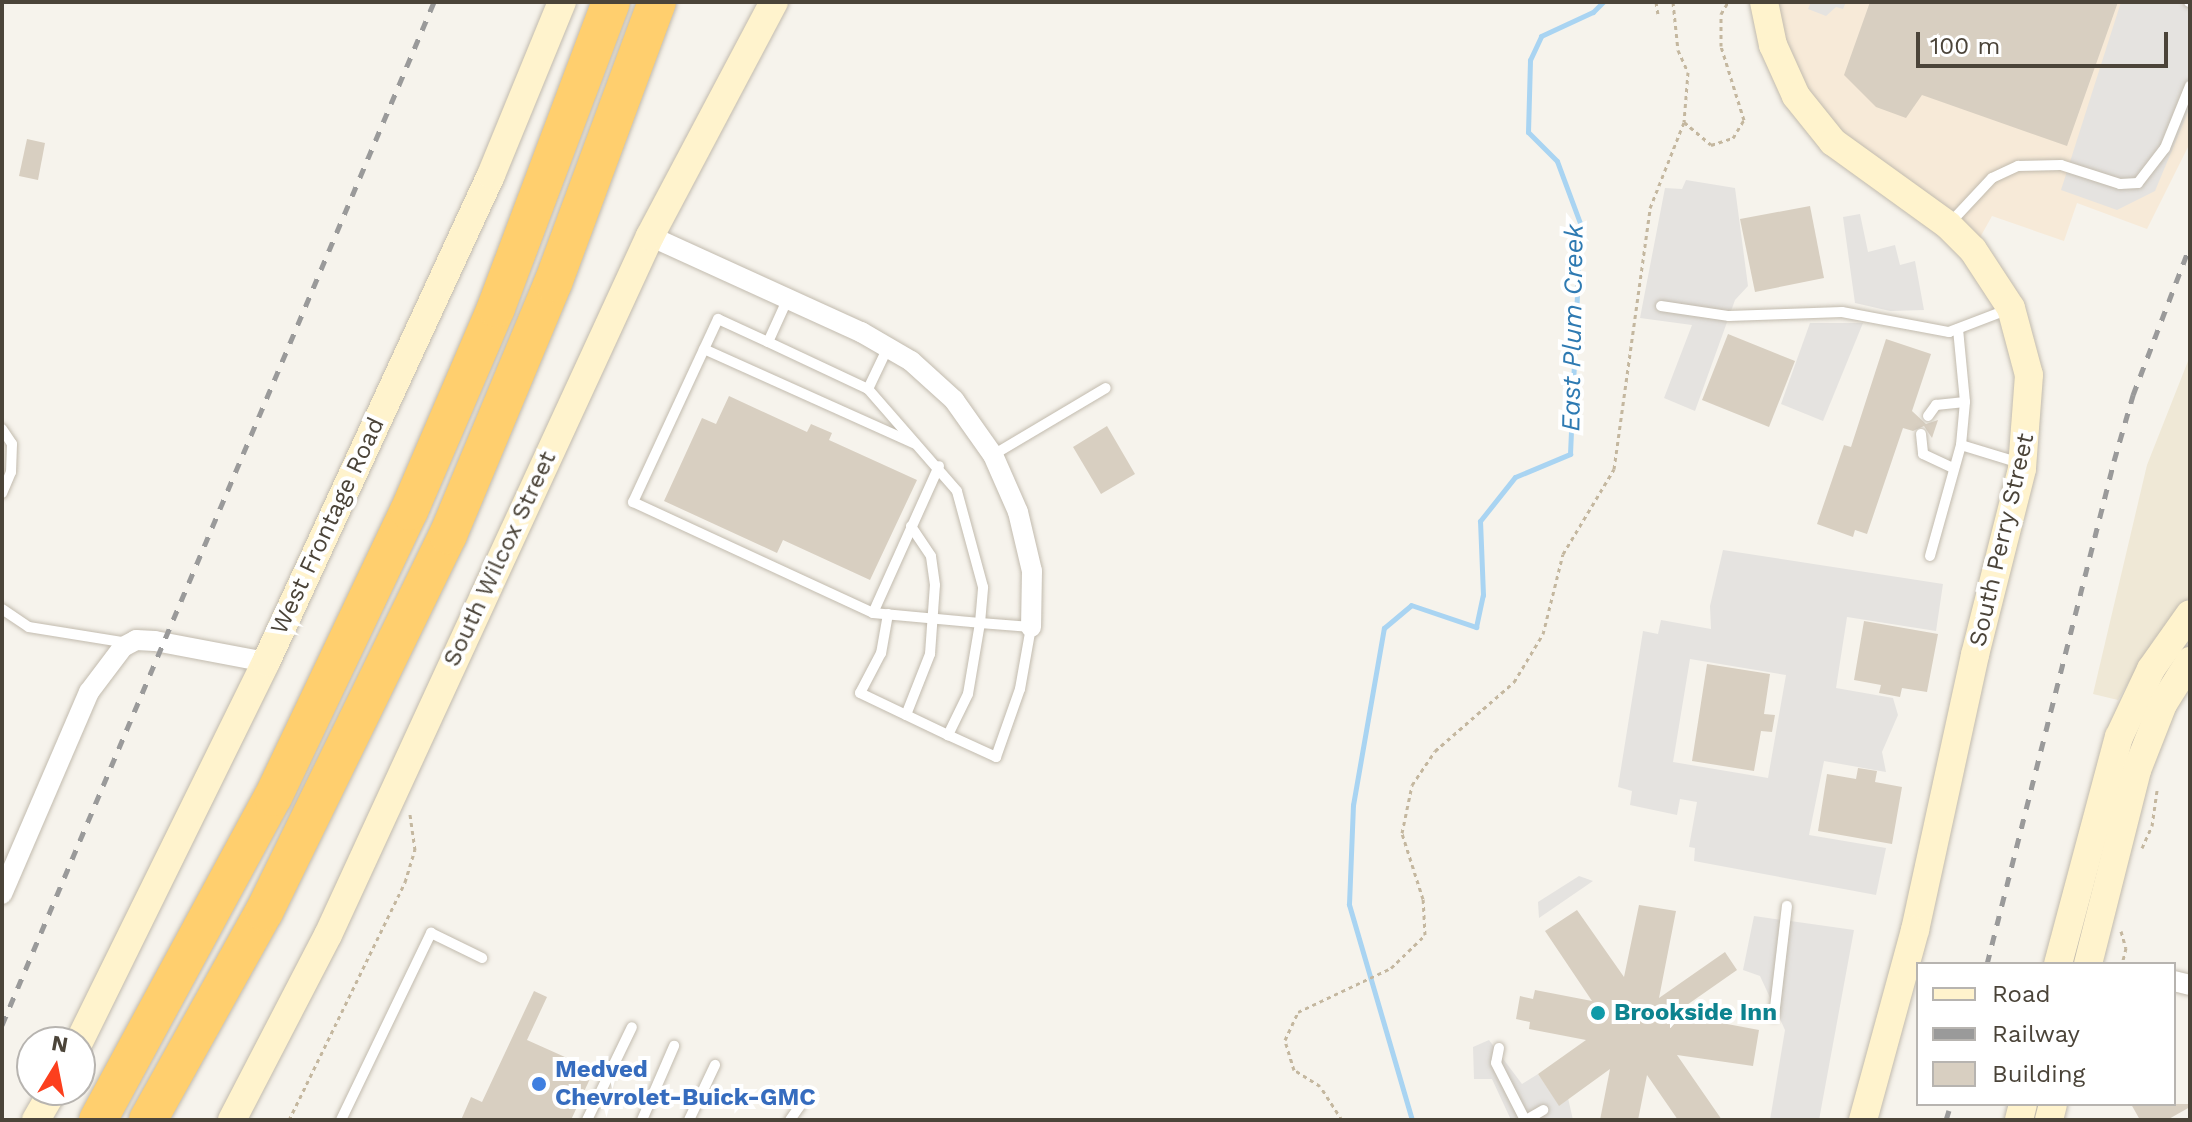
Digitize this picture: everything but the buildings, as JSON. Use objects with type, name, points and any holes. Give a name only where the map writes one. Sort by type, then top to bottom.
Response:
[{"type":"highway","points":[[98,1120],[273,797],[396,539],[496,308],[610,2]]},
{"type":"highway","points":[[148,1120],[271,898],[448,535],[564,255],[657,2]]},
{"type":"main road","name":"West Frontage Road","points":[[87,1026],[266,662],[491,175],[562,2]]},
{"type":"main road","name":"South Wilcox Street","points":[[232,1120],[328,935],[650,236],[774,2]]},
{"type":"main road","name":"South Perry Street","points":[[1764,2],[1783,71],[1817,125],[1854,160],[1948,225],[1973,250],[2011,308],[2029,375],[2023,464],[1915,930],[1863,1120]]},
{"type":"main road","points":[[2060,959],[2123,726],[2151,669],[2190,614]]},
{"type":"main road","points":[[2093,962],[2137,770],[2163,704],[2190,661]]},
{"type":"street","points":[[650,236],[888,347],[944,390],[993,455],[1010,489],[1029,550],[1031,627]]},
{"type":"street","points":[[2,894],[89,692],[106,665],[130,644],[155,641],[266,662]]},
{"type":"street","points":[[2060,959],[2085,962]]},
{"type":"lane","points":[[1948,225],[1992,178],[2018,166],[2061,165],[2120,184],[2138,183],[2165,148],[2190,86]]},
{"type":"lane","points":[[768,342],[788,298]]},
{"type":"lane","points":[[1661,306],[1729,316],[1842,312],[1917,329],[1958,329],[2011,308]]},
{"type":"lane","points":[[888,614],[881,653],[860,693],[948,735],[996,757],[1020,689],[1031,627],[980,623],[933,618],[888,614],[873,613],[633,502],[718,319],[868,389],[939,466],[957,491],[974,539],[983,587],[980,623],[968,694],[948,735]]},
{"type":"lane","points":[[1930,556],[1961,445],[1965,402],[1958,329]]},
{"type":"lane","points":[[868,389],[888,347]]},
{"type":"lane","points":[[704,349],[921,446]]},
{"type":"lane","points":[[993,455],[1106,388]]},
{"type":"lane","points":[[1928,416],[1936,405],[1965,402]]},
{"type":"lane","points":[[2,429],[12,444],[11,472],[2,493]]},
{"type":"lane","points":[[1921,434],[1923,454],[1953,468]]},
{"type":"lane","points":[[1961,445],[2023,464]]},
{"type":"lane","points":[[873,613],[939,466]]},
{"type":"lane","points":[[906,715],[930,654],[933,618],[931,556],[911,526]]},
{"type":"lane","points":[[2,609],[29,627],[130,644]]},
{"type":"lane","points":[[1774,1016],[1787,906]]},
{"type":"lane","points":[[341,1120],[431,933],[482,958]]},
{"type":"lane","points":[[587,1120],[632,1027]]},
{"type":"lane","points":[[642,1120],[674,1046]]},
{"type":"lane","points":[[1499,1048],[1496,1063],[1526,1120],[1543,1110]]},
{"type":"lane","points":[[689,1120],[715,1065]]},
{"type":"lane","points":[[790,1120],[801,1104]]},
{"type":"path","points":[[1656,2],[1658,14]]},
{"type":"path","points":[[1342,1120],[1320,1086],[1294,1070],[1285,1040],[1298,1012],[1381,973],[1425,935],[1423,899],[1402,833],[1412,785],[1435,751],[1514,682],[1543,634],[1563,554],[1614,469],[1650,208],[1684,122],[1688,72],[1676,40],[1673,2]]},
{"type":"path","points":[[1684,122],[1711,145],[1733,138],[1744,120],[1745,109],[1721,46],[1720,24],[1728,2]]},
{"type":"path","points":[[2136,859],[2152,826],[2158,777]]},
{"type":"path","points":[[289,1120],[405,882],[416,835],[408,806]]},
{"type":"path","points":[[2119,922],[2126,948],[2122,962]]},
{"type":"shaded area","points":[[1764,2],[2190,2],[2190,143],[2147,229],[2077,203],[2064,241],[1992,216],[1973,250],[1833,142]]},
{"type":"shaded area","points":[[1811,2],[1846,2],[1843,9],[1836,7],[1826,16],[1808,9]]},
{"type":"shaded area","points":[[2121,2],[2190,2],[2190,107],[2155,191],[2117,210],[2061,190]]},
{"type":"shaded area","points":[[1686,180],[1735,188],[1748,286],[1735,300],[1695,411],[1664,398],[1692,325],[1640,318],[1665,188],[1682,189]]},
{"type":"shaded area","points":[[1860,214],[1868,252],[1895,245],[1900,265],[1915,261],[1924,310],[1890,311],[1855,303],[1843,217]]},
{"type":"shaded area","points":[[1810,323],[1863,323],[1823,421],[1781,404]]},
{"type":"shaded area","points":[[2190,356],[2190,596],[2155,638],[2118,700],[2093,694],[2147,465]]},
{"type":"shaded area","points":[[1723,550],[1943,584],[1936,631],[1847,617],[1836,688],[1893,698],[1898,715],[1882,752],[1886,772],[1824,761],[1809,835],[1886,848],[1876,895],[1694,861],[1695,848],[1689,847],[1697,802],[1680,799],[1677,815],[1630,805],[1632,791],[1618,787],[1643,631],[1658,634],[1661,620],[1711,629],[1710,606]],"holes":[[[1690,659],[1786,675],[1768,778],[1673,762]]]},
{"type":"shaded area","points":[[1579,876],[1593,881],[1539,918],[1538,902]]},
{"type":"shaded area","points":[[1754,916],[1854,930],[1819,1120],[1770,1120],[1785,1030],[1760,976],[1743,970]]},
{"type":"shaded area","points":[[1489,1040],[1522,1084],[1538,1074],[1559,1105],[1568,1098],[1573,1120],[1511,1120],[1492,1079],[1474,1079],[1473,1047]]},
{"type":"waterway","name":"East Plum Creek","points":[[1412,1120],[1349,904],[1353,805],[1384,628],[1411,605],[1476,627],[1483,595],[1480,521],[1515,477],[1570,454],[1580,223],[1557,161],[1528,132],[1530,60],[1541,36],[1593,12],[1603,2]]},
{"type":"railway","points":[[2,1025],[434,2]]},
{"type":"railway","points":[[1988,962],[2114,461],[2133,395],[2190,246]]},
{"type":"railway","points":[[1946,1120],[1950,1106]]},
{"type":"place","name":"Brookside Inn","points":[[1598,1013]]},
{"type":"place","name":"Medved Chevrolet-Buick-GMC","points":[[539,1084]]}]
